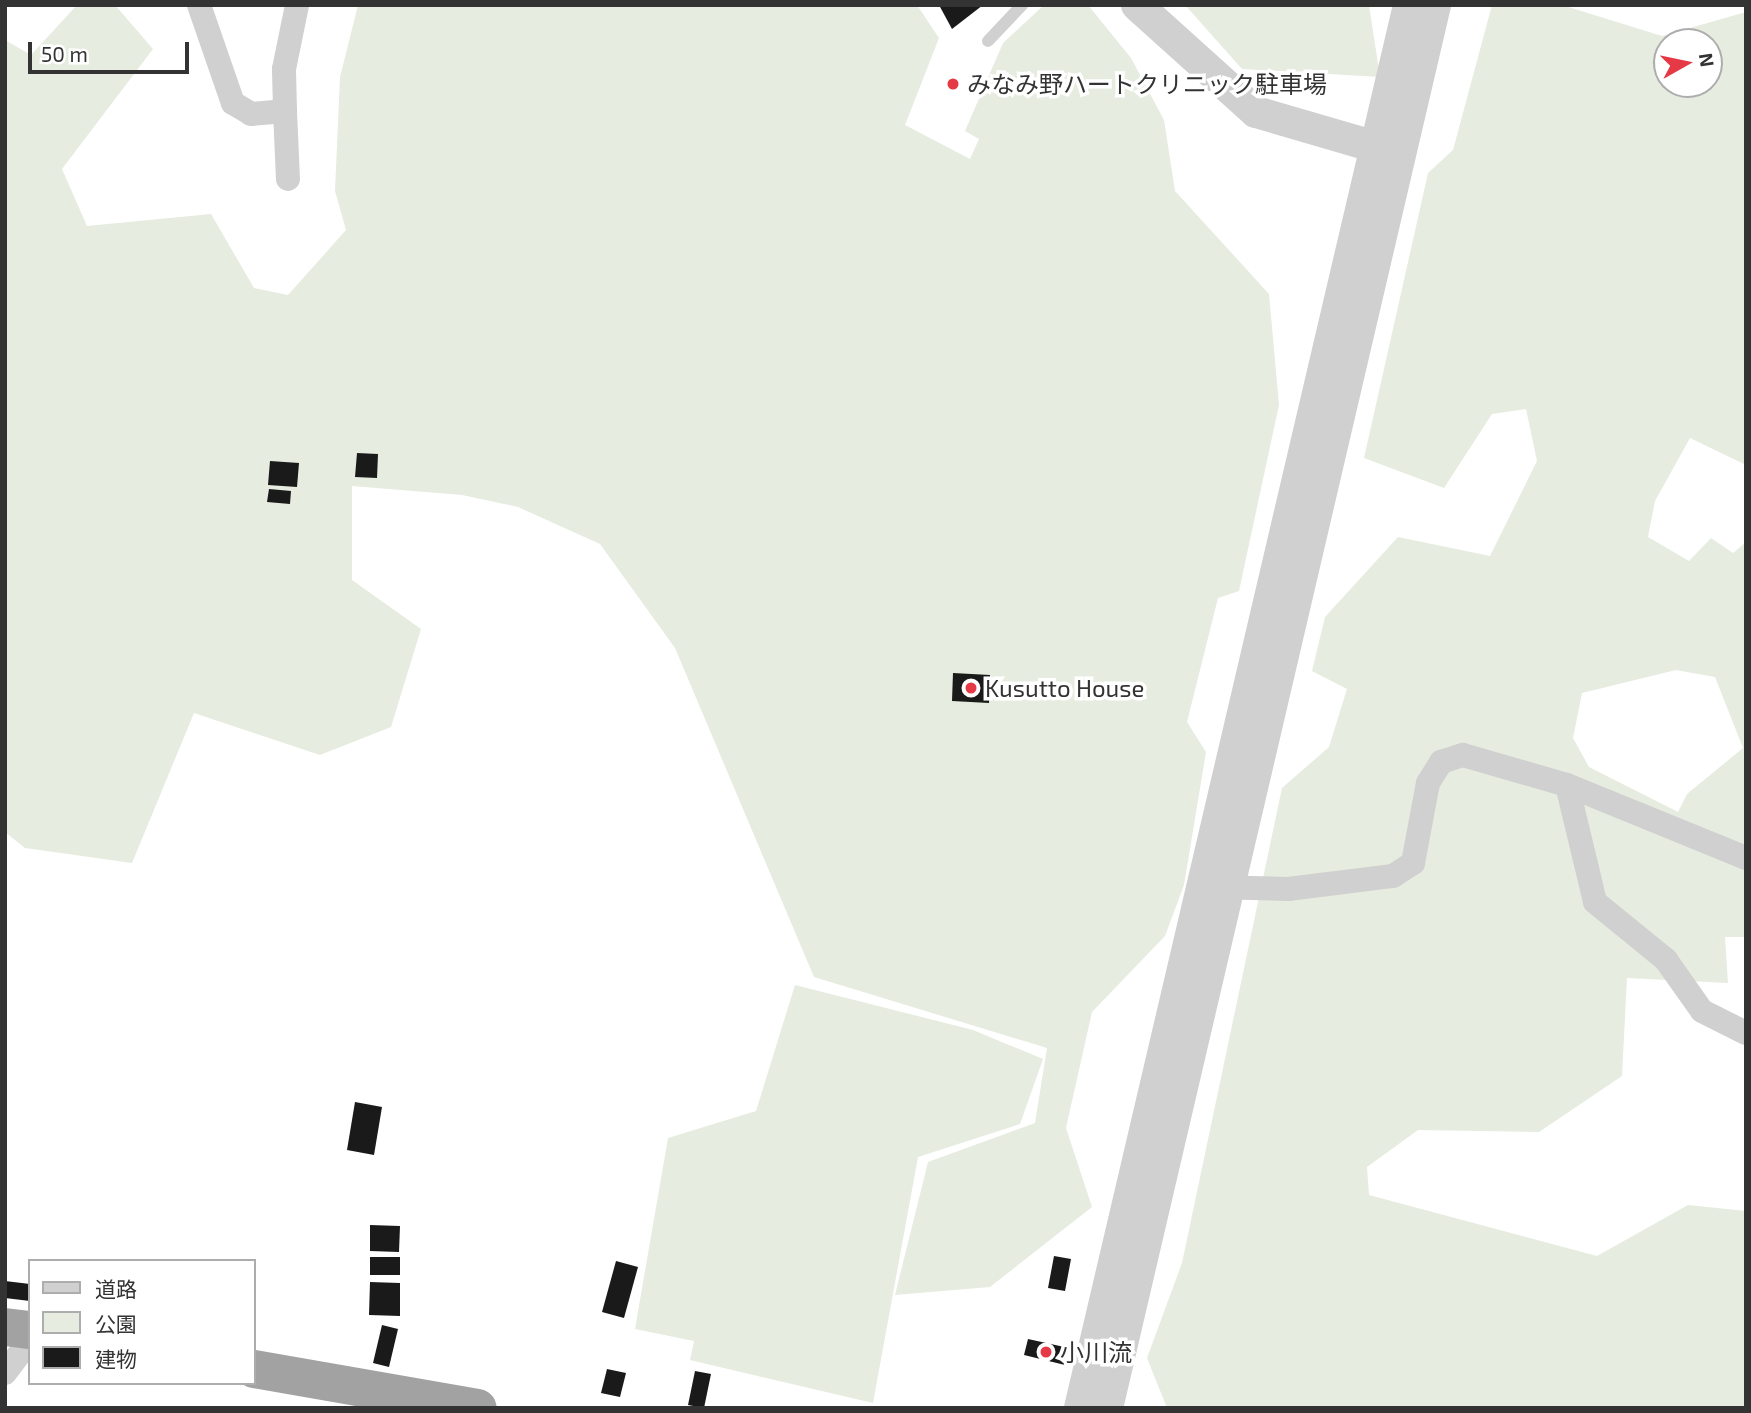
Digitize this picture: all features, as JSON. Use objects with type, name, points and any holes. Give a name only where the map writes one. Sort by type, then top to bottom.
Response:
[{"type":"highway","points":[[5,1326],[28,1330]]},
{"type":"highway","points":[[256,1369],[478,1408]]},
{"type":"street","points":[[199,5],[237,110],[285,111]]},
{"type":"street","points":[[288,179],[284,69],[297,5]]},
{"type":"street","points":[[1137,5],[1256,113],[1388,151]]},
{"type":"street","points":[[1388,151],[1409,5]]},
{"type":"street","points":[[1080,1408],[1214,887],[1388,151],[1435,5]]},
{"type":"street","points":[[1214,887],[1288,889],[1392,876],[1413,863],[1428,783],[1441,762],[1463,755],[1567,785],[1746,858]]},
{"type":"street","points":[[1567,785],[1594,902],[1666,960],[1702,1011],[1746,1033]]},
{"type":"street","points":[[1107,1408],[1214,887]]},
{"type":"street","points":[[5,1373],[28,1343]]},
{"type":"lane","points":[[988,41],[1022,5]]},
{"type":"green space","points":[[77,5],[115,5],[153,49],[62,169],[87,226],[211,214],[254,288],[288,295],[346,230],[335,191],[340,77],[358,5],[917,5],[939,38],[905,125],[970,159],[979,139],[965,131],[1003,43],[1044,5],[1088,5],[1131,58],[1164,120],[1175,191],[1269,294],[1279,405],[1239,591],[1218,598],[1187,722],[1206,752],[1184,885],[1165,936],[1092,1012],[1066,1128],[1092,1207],[990,1287],[895,1295],[928,1162],[1035,1123],[1047,1048],[814,977],[675,648],[600,544],[518,507],[462,495],[352,486],[352,580],[421,629],[391,727],[320,755],[194,713],[132,863],[25,848],[5,832],[5,40],[31,55]]},
{"type":"green space","points":[[1185,5],[1369,5],[1380,77],[1242,69]]},
{"type":"green space","points":[[1492,5],[1562,5],[1653,33],[1653,98],[1723,98],[1723,28],[1690,28],[1746,12],[1746,465],[1690,438],[1655,501],[1648,537],[1689,561],[1711,538],[1733,553],[1746,542],[1746,937],[1725,937],[1728,983],[1627,978],[1622,1076],[1539,1132],[1418,1130],[1367,1167],[1369,1195],[1597,1256],[1688,1205],[1746,1211],[1746,1408],[1167,1408],[1147,1358],[1182,1263],[1282,788],[1329,747],[1347,689],[1312,671],[1325,617],[1398,537],[1490,556],[1537,461],[1526,409],[1492,414],[1444,488],[1364,458],[1428,173],[1453,150]],"holes":[[[1676,670],[1715,677],[1743,748],[1687,794],[1678,812],[1589,767],[1573,738],[1582,693]]]},
{"type":"green space","points":[[795,985],[973,1030],[1043,1059],[1020,1124],[918,1157],[873,1403],[690,1360],[694,1341],[635,1329],[668,1138],[756,1111]]},
{"type":"building","points":[[939,5],[983,5],[952,29]]},
{"type":"building","points":[[357,453],[378,454],[377,478],[355,477]]},
{"type":"building","points":[[270,461],[299,463],[297,487],[268,485]]},
{"type":"building","points":[[269,489],[291,491],[290,504],[267,502]]},
{"type":"building","name":"Kusutto House","points":[[953,673],[990,675],[989,703],[952,701]]},
{"type":"building","points":[[355,1102],[382,1107],[374,1155],[347,1150]]},
{"type":"building","points":[[370,1225],[400,1226],[399,1252],[370,1251]]},
{"type":"building","points":[[1054,1256],[1071,1259],[1065,1291],[1048,1288]]},
{"type":"building","points":[[370,1257],[400,1257],[400,1275],[370,1275]]},
{"type":"building","points":[[616,1261],[638,1267],[624,1318],[602,1312]]},
{"type":"building","points":[[5,1281],[28,1284],[28,1301],[5,1298]]},
{"type":"building","points":[[370,1282],[400,1283],[400,1316],[369,1315]]},
{"type":"building","points":[[382,1325],[398,1329],[389,1367],[373,1363]]},
{"type":"building","name":"小川流","points":[[1028,1339],[1069,1348],[1065,1365],[1024,1355]]},
{"type":"building","points":[[607,1369],[626,1373],[620,1397],[601,1393]]},
{"type":"building","points":[[695,1371],[711,1374],[704,1408],[688,1405]]},
{"type":"place","name":"みなみ野ハートクリニック駐車場","points":[[953,84]]},
{"type":"place","name":"Kusutto House","points":[[971,688]]},
{"type":"place","name":"小川流","points":[[1046,1352]]}]
